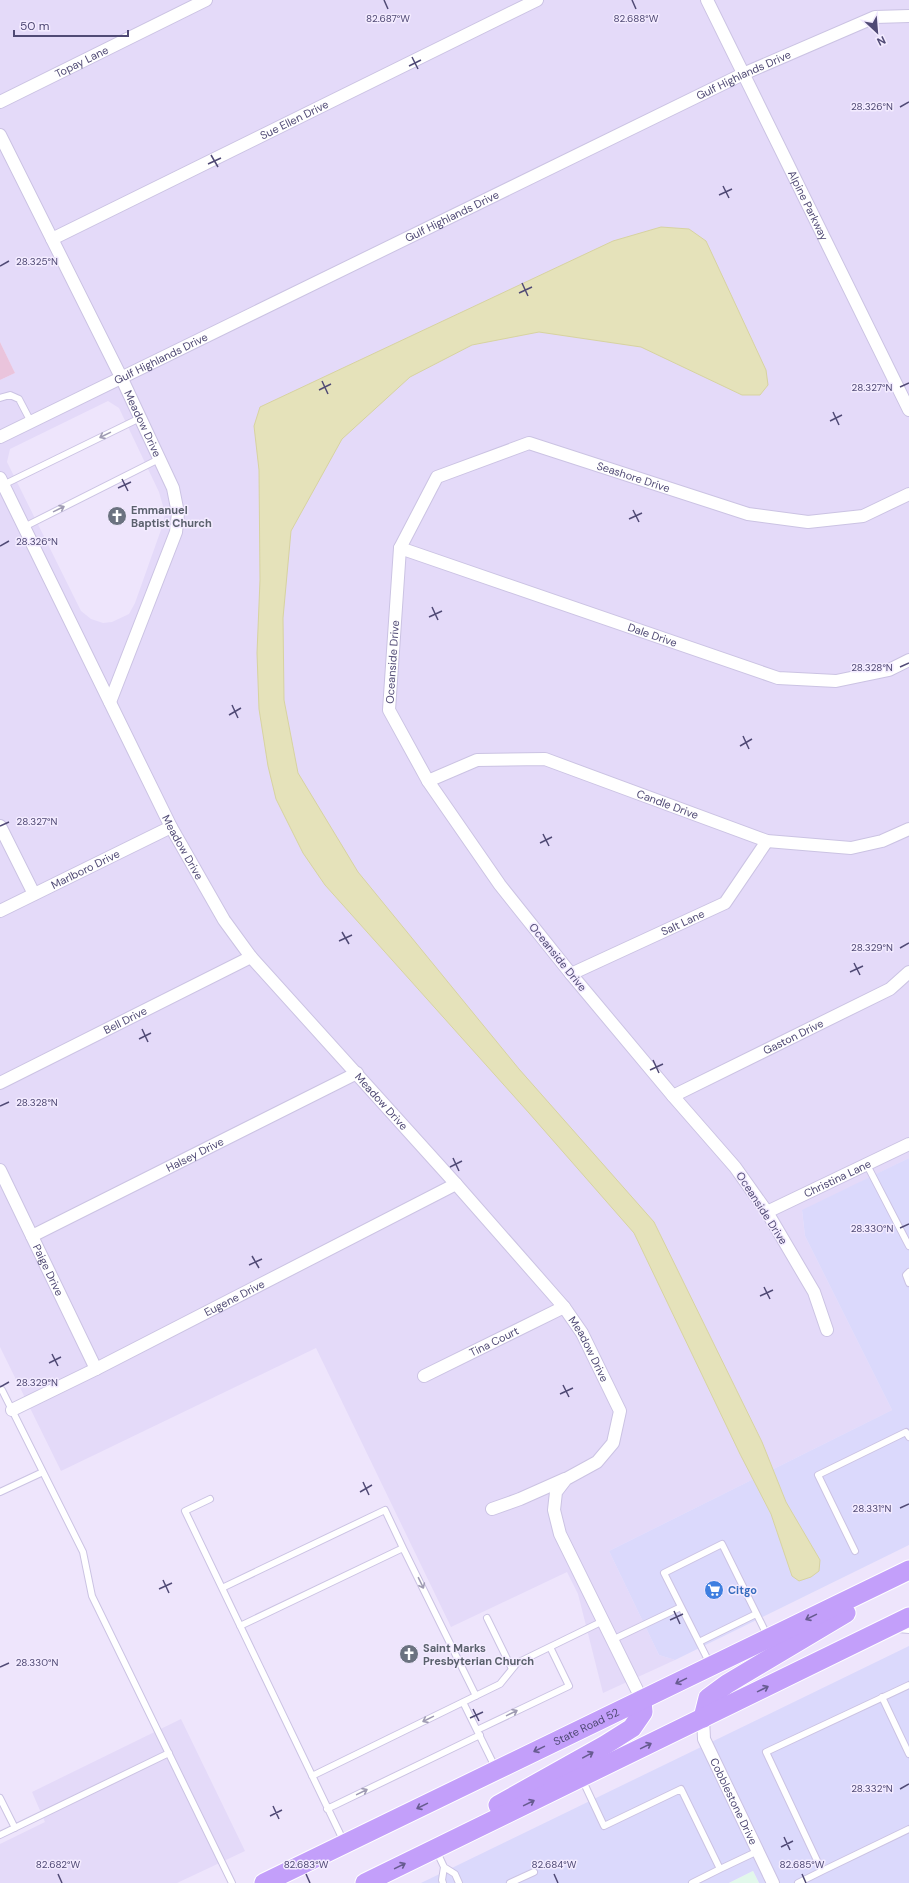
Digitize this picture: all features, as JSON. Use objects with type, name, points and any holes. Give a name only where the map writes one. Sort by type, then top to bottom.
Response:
[{"type":"main road","name":"State Road 52","points":[[264,1883],[907,1571]]},
{"type":"main road","points":[[704,1718],[708,1698],[727,1684],[861,1604],[907,1571]]},
{"type":"main road","points":[[364,1883],[909,1617]]},
{"type":"main road","points":[[462,1836],[492,1808],[605,1745],[632,1728],[643,1712],[642,1700]]},
{"type":"street","name":"Topay Lane","points":[[0,102],[206,0]]},
{"type":"street","name":"Sue Ellen Drive","points":[[52,239],[537,0]]},
{"type":"street","name":"Alpine Parkway","points":[[707,0],[909,410]]},
{"type":"street","name":"Gulf Highlands Drive","points":[[0,437],[122,379],[743,74],[875,17],[909,16]]},
{"type":"street","name":"Meadow Drive","points":[[0,135],[122,379],[172,488],[178,513],[176,532],[110,702]]},
{"type":"street","name":"Seashore Drive","points":[[400,548],[437,478],[529,444],[748,514],[808,522],[863,516],[909,494]]},
{"type":"street","name":"Meadow Drive","points":[[2,482],[171,827],[224,920],[251,957],[357,1073],[564,1307],[582,1333],[620,1411],[613,1443],[597,1462],[566,1479],[520,1499],[492,1509]]},
{"type":"street","name":"Dale Drive","points":[[400,548],[778,678],[836,681],[889,670],[909,660]]},
{"type":"street","name":"Oceanside Drive","points":[[400,548],[389,710],[428,781],[500,885],[571,974],[673,1096],[736,1167],[767,1212],[814,1292],[827,1330]]},
{"type":"street","name":"Candle Drive","points":[[428,781],[477,760],[545,759],[767,841],[851,848],[882,841],[909,829]]},
{"type":"street","points":[[0,826],[34,894]]},
{"type":"street","name":"Marlboro Drive","points":[[0,911],[171,827]]},
{"type":"street","name":"Salt Lane","points":[[571,974],[725,904],[767,841]]},
{"type":"street","name":"Bell Drive","points":[[0,1084],[251,957]]},
{"type":"street","name":"Gaston Drive","points":[[673,1096],[890,988],[909,972]]},
{"type":"street","name":"Halsey Drive","points":[[32,1236],[357,1073]]},
{"type":"street","name":"Christina Lane","points":[[767,1212],[909,1144]]},
{"type":"street","name":"Paige Drive","points":[[0,1170],[96,1369]]},
{"type":"street","name":"Eugene Drive","points":[[12,1410],[96,1369],[456,1184]]},
{"type":"street","name":"Tina Court","points":[[424,1376],[564,1307]]},
{"type":"street","name":"Meadow Drive","points":[[566,1479],[556,1492],[554,1510],[560,1534],[642,1700]]},
{"type":"street","name":"Cobblestone Drive","points":[[704,1718],[704,1739],[758,1851],[770,1882]]},
{"type":"lane","points":[[0,398],[10,395],[19,399],[31,422]]},
{"type":"lane","points":[[2,482],[140,418]]},
{"type":"lane","points":[[24,527],[159,459]]},
{"type":"lane","points":[[867,1165],[909,1246]]},
{"type":"lane","points":[[909,1272],[906,1276],[909,1283]]},
{"type":"lane","points":[[0,1389],[2,1390],[82,1552],[92,1596],[232,1883]]},
{"type":"lane","points":[[855,1551],[818,1474],[906,1432],[909,1437]]},
{"type":"lane","points":[[0,1492],[43,1472]]},
{"type":"lane","points":[[210,1499],[185,1511],[344,1844]]},
{"type":"lane","points":[[222,1588],[385,1510],[476,1696]]},
{"type":"lane","points":[[711,1666],[664,1573],[722,1544],[769,1638]]},
{"type":"lane","points":[[240,1626],[404,1548]]},
{"type":"lane","points":[[612,1640],[681,1607]]},
{"type":"lane","points":[[699,1642],[756,1614]]},
{"type":"lane","points":[[487,1618],[512,1669]]},
{"type":"lane","points":[[312,1776],[500,1684],[517,1664],[603,1621]]},
{"type":"lane","points":[[886,1628],[909,1630]]},
{"type":"lane","points":[[327,1809],[569,1686],[550,1647]]},
{"type":"lane","points":[[822,1871],[766,1752],[909,1685]]},
{"type":"lane","points":[[882,1698],[909,1754]]},
{"type":"lane","points":[[463,1702],[497,1770]]},
{"type":"lane","points":[[0,1835],[169,1754]]},
{"type":"lane","points":[[581,1778],[604,1826],[681,1789],[720,1870]]},
{"type":"lane","points":[[0,1798],[15,1828]]},
{"type":"lane","points":[[798,1883],[909,1829]]},
{"type":"lane","points":[[435,1849],[444,1867],[455,1874],[460,1883]]},
{"type":"lane","points":[[692,1883],[758,1851]]},
{"type":"lane","points":[[443,1883],[444,1867]]},
{"type":"lane","points":[[510,1883],[534,1872]]},
{"type":"shaded area","points":[[0,0],[909,0],[909,1158],[802,1211],[805,1236],[892,1410],[609,1551],[659,1655],[675,1660],[603,1693],[578,1594],[567,1572],[451,1627],[316,1348],[61,1471],[0,1347],[0,380],[15,373],[0,342]],"holes":[[[108,401],[119,408],[159,492],[165,513],[162,527],[135,603],[129,614],[112,622],[103,623],[91,619],[81,611],[7,462],[10,449]]]},
{"type":"shaded area","points":[[661,227],[689,229],[706,241],[766,370],[768,385],[760,395],[742,395],[641,347],[539,332],[472,345],[410,377],[342,439],[291,531],[283,618],[284,700],[298,773],[358,872],[519,1069],[654,1222],[762,1442],[786,1502],[820,1560],[819,1571],[811,1577],[799,1581],[792,1576],[771,1514],[740,1454],[634,1233],[325,885],[303,853],[276,799],[268,766],[259,709],[257,653],[260,580],[259,470],[254,426],[260,407],[613,241]]},
{"type":"shaded area","points":[[0,342],[15,373],[0,380]]},
{"type":"shaded area","points":[[909,1158],[909,1545],[675,1660],[659,1655],[609,1551],[892,1410],[805,1236],[802,1210]]},
{"type":"shaded area","points":[[909,1646],[909,1883],[759,1883],[753,1871],[729,1883],[421,1883]]},
{"type":"shaded area","points":[[181,1719],[245,1851],[177,1883],[0,1883],[0,1844],[45,1822],[32,1792]]},
{"type":"shaded area","points":[[753,1871],[759,1883],[729,1883]]},
{"type":"place","name":"Emmanuel Baptist Church","points":[[117,516]]},
{"type":"place","name":"Citgo","points":[[714,1590]]},
{"type":"place","name":"Saint Marks Presbyterian Church","points":[[409,1654]]}]
